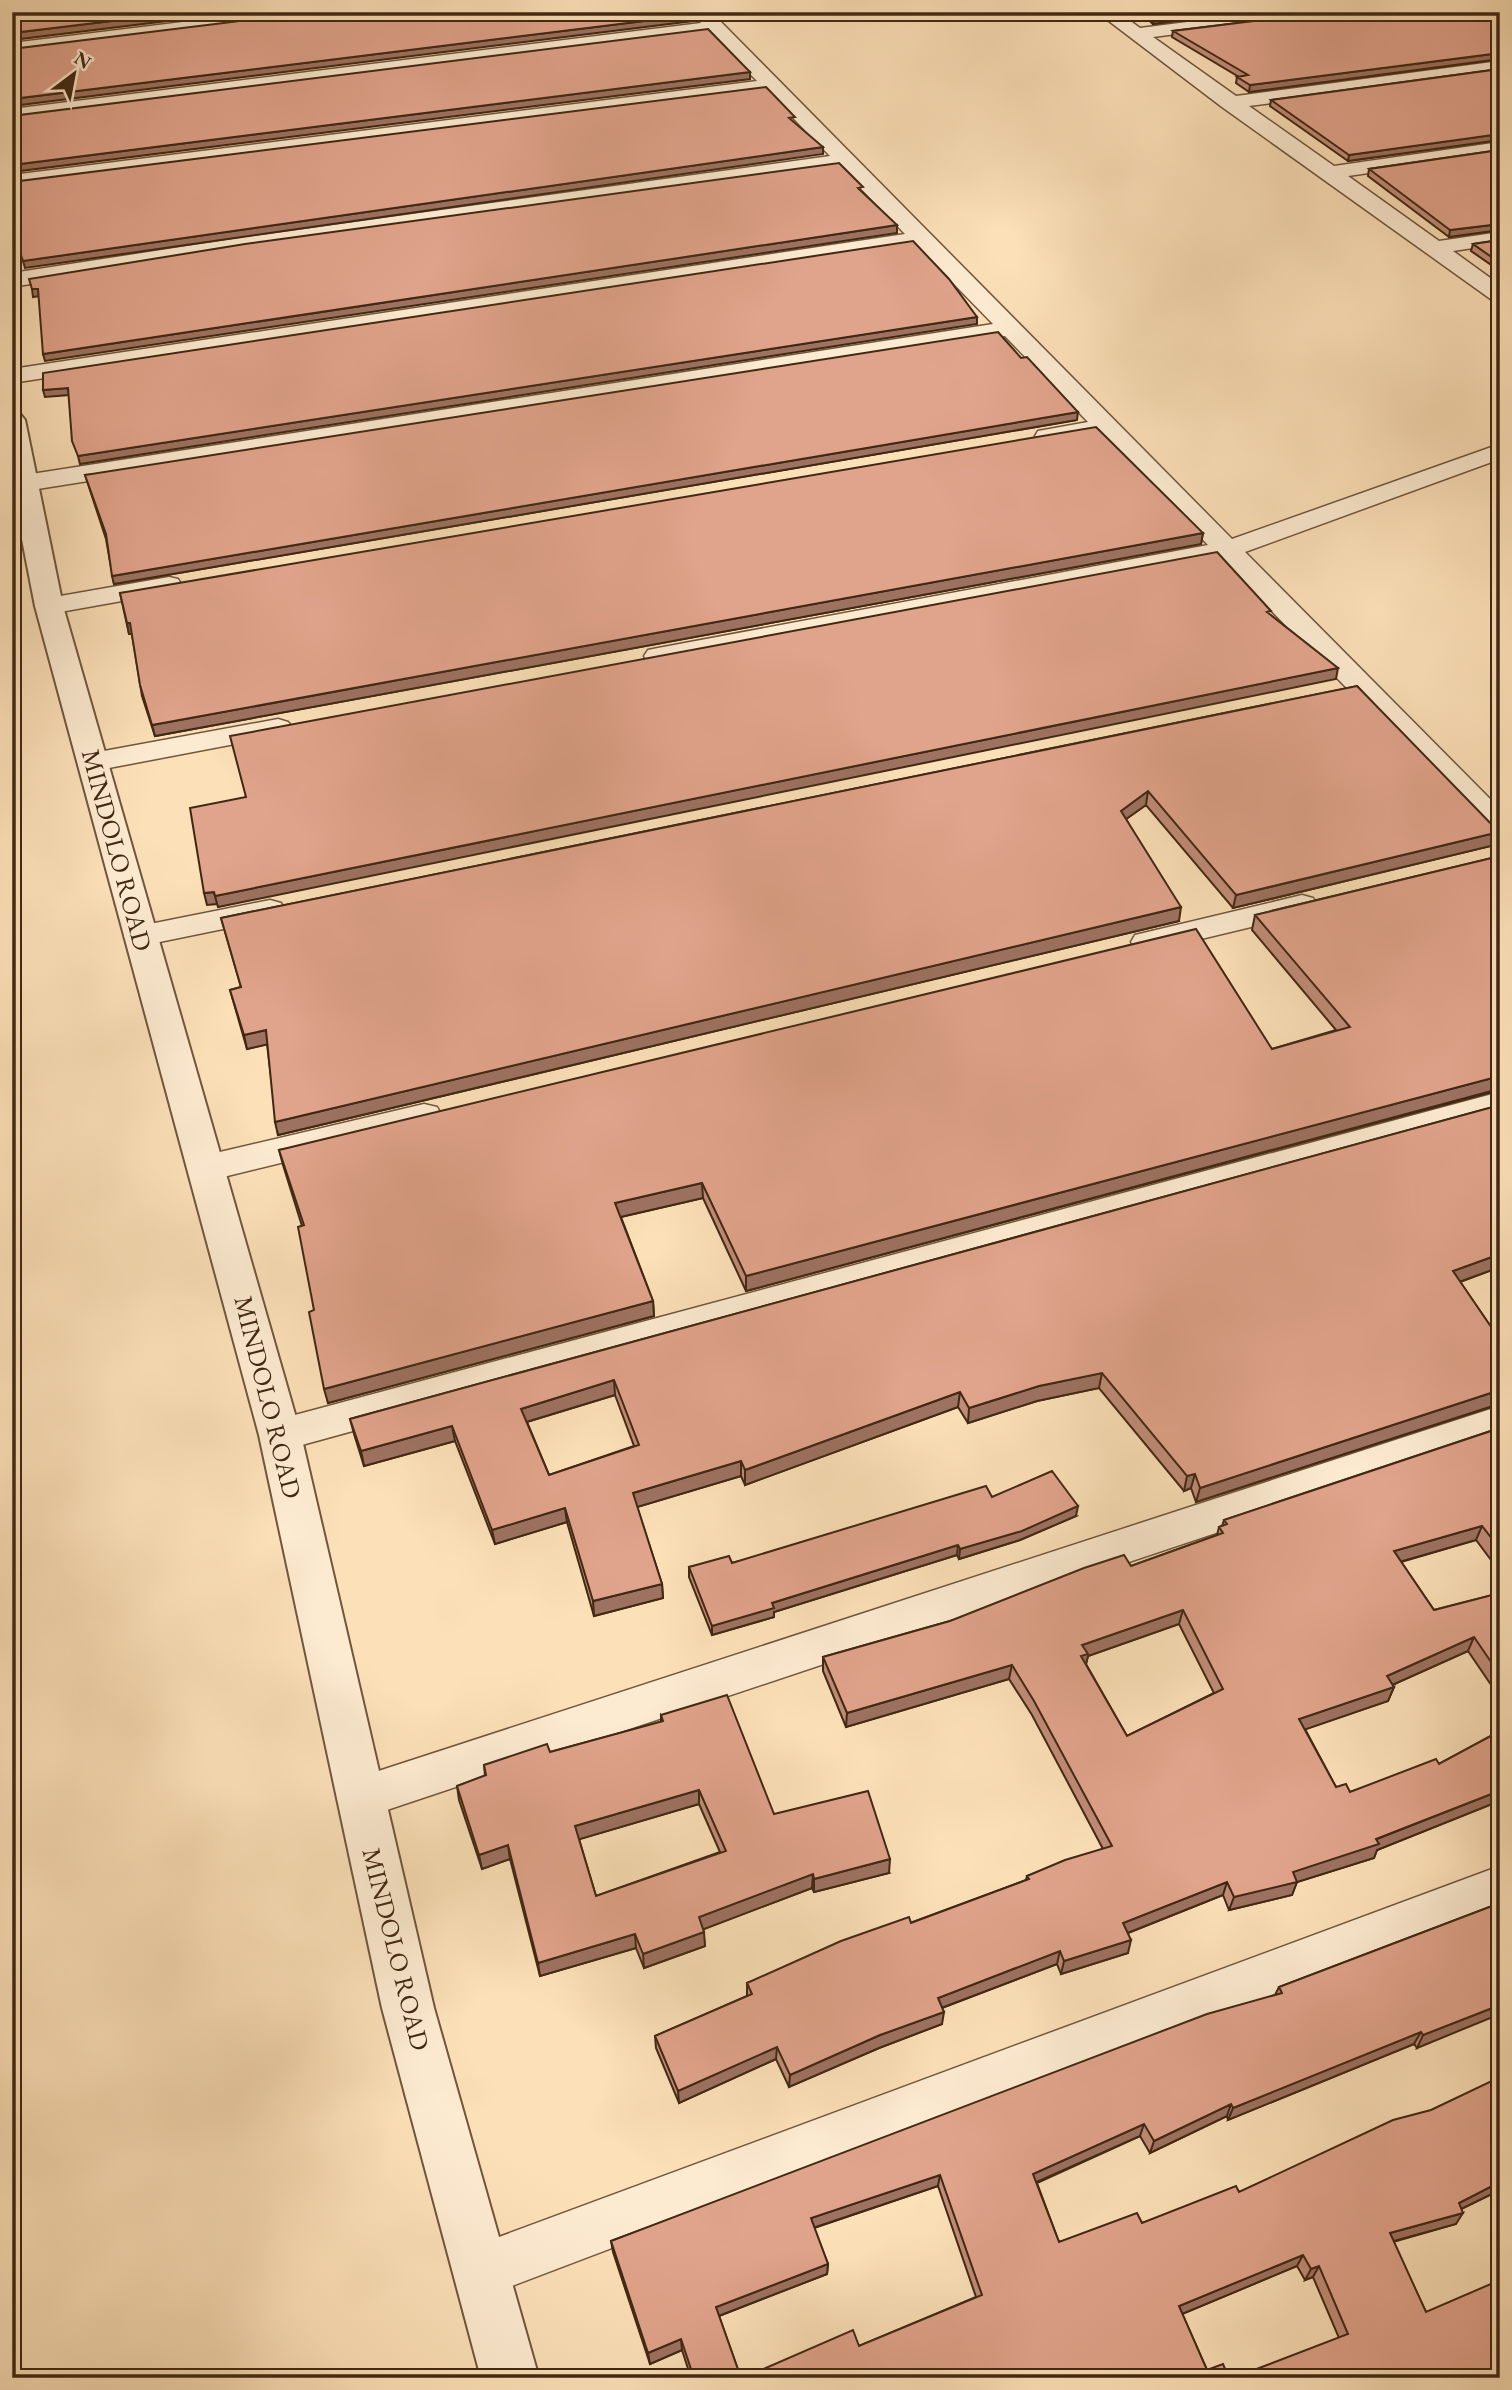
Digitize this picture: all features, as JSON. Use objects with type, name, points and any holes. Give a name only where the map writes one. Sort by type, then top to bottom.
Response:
[{"type":"street","points":[[12,48],[311,12]]},
{"type":"street","points":[[700,12],[847,160],[918,238],[1013,328],[1225,550],[1348,689],[1500,827]]},
{"type":"street","points":[[1106,12],[1229,103],[1500,295]]},
{"type":"street","points":[[1137,34],[1309,12]]},
{"type":"street","points":[[12,115],[716,27]]},
{"type":"street","points":[[1229,103],[1500,66]]},
{"type":"street","points":[[12,181],[771,85]]},
{"type":"street","points":[[1331,173],[1500,148]]},
{"type":"street","points":[[12,280],[246,243],[847,160]]},
{"type":"street","points":[[12,376],[918,238]]},
{"type":"street","points":[[1434,248],[1500,238]]},
{"type":"street","points":[[25,483],[1013,328]]},
{"type":"street","name":"MINDOLO ROAD","points":[[12,420],[49,606],[280,1435],[408,2008],[510,2378]]},
{"type":"street","points":[[1022,440],[1104,426]]},
{"type":"street","points":[[638,660],[1225,550],[1500,451]]},
{"type":"street","points":[[49,606],[200,580]]},
{"type":"street","points":[[93,762],[298,724]]},
{"type":"street","points":[[1119,949],[1336,896]]},
{"type":"street","points":[[140,936],[303,903]]},
{"type":"street","points":[[280,1435],[1500,1104]]},
{"type":"street","points":[[207,1168],[452,1109]]},
{"type":"street","points":[[360,1798],[1500,1422]]},
{"type":"street","points":[[480,2271],[1500,1888]]},
{"type":"building","points":[[12,12],[186,12],[12,33]]},
{"type":"building","points":[[312,12],[690,12],[693,15],[12,99],[12,49]]},
{"type":"building","points":[[1147,12],[1197,12],[1154,18]]},
{"type":"building","points":[[1313,12],[1500,12],[1500,53],[1250,85],[1237,77],[1248,75],[1173,31]]},
{"type":"building","points":[[708,29],[750,72],[12,165],[12,116]]},
{"type":"building","points":[[1500,69],[1500,134],[1349,155],[1271,100]]},
{"type":"building","points":[[766,87],[795,117],[789,118],[823,147],[23,261],[12,229],[12,182]]},
{"type":"building","points":[[1500,150],[1500,224],[1450,230],[1369,169]]},
{"type":"building","points":[[839,163],[863,187],[858,188],[897,225],[43,354],[38,289],[32,289],[29,279],[245,244]]},
{"type":"building","points":[[1500,240],[1500,263],[1473,244]]},
{"type":"building","points":[[913,241],[949,279],[977,317],[78,456],[72,441],[68,388],[43,390],[43,373]]},
{"type":"building","points":[[998,332],[1021,358],[1027,357],[1078,412],[112,576],[106,534],[85,475]]},
{"type":"building","points":[[1096,427],[1203,533],[152,725],[140,685],[130,623],[127,623],[120,593]]},
{"type":"building","points":[[1217,552],[1271,611],[1267,612],[1338,668],[215,896],[214,892],[204,893],[190,808],[246,797],[230,736]]},
{"type":"building","points":[[1357,686],[1499,832],[1236,895],[1148,791],[1121,811],[1181,907],[275,1122],[266,1030],[244,1035],[230,990],[241,987],[221,918]]},
{"type":"building","points":[[1500,856],[1500,1076],[746,1276],[702,1183],[615,1203],[653,1301],[324,1389],[309,1312],[314,1310],[298,1227],[304,1225],[279,1150],[1196,929],[1272,1049],[1350,1027],[1255,915]]},
{"type":"building","points":[[1500,1105],[1500,1254],[1453,1271],[1500,1337],[1500,1390],[1200,1488],[1195,1474],[1187,1476],[1102,1373],[1039,1386],[969,1408],[960,1392],[745,1470],[741,1461],[633,1493],[662,1584],[593,1601],[565,1508],[492,1530],[452,1426],[361,1451],[350,1419]],"holes":[[[614,1380],[639,1445],[549,1475],[521,1409]]]},
{"type":"building","points":[[1500,1428],[1500,1549],[1482,1526],[1394,1551],[1434,1610],[1500,1593],[1500,1675],[1474,1637],[1387,1676],[1394,1687],[1299,1719],[1336,1787],[1346,1784],[1350,1792],[1436,1759],[1439,1764],[1500,1731],[1500,1792],[1376,1839],[1379,1844],[1293,1872],[1297,1882],[1234,1897],[1227,1882],[1123,1923],[1131,1940],[1064,1961],[1060,1951],[938,1998],[944,2012],[880,2035],[790,2075],[777,2047],[678,2091],[655,2036],[752,1994],[747,1983],[841,1941],[909,1917],[911,1923],[1029,1879],[1027,1876],[1065,1860],[1112,1846],[1012,1665],[847,1713],[823,1657],[950,1621],[1124,1555],[1131,1566],[1223,1533],[1219,1527],[1227,1524],[1224,1520]],"holes":[[[1183,1610],[1223,1689],[1127,1736],[1081,1656],[1088,1654],[1082,1645]]]},
{"type":"building","points":[[1052,1471],[1078,1506],[1022,1531],[960,1549],[958,1545],[772,1603],[774,1608],[712,1626],[689,1567],[729,1556],[732,1563],[986,1486],[992,1497]]},
{"type":"building","points":[[727,1695],[774,1814],[868,1791],[890,1859],[814,1879],[813,1874],[699,1917],[704,1932],[643,1954],[635,1934],[538,1963],[508,1845],[479,1855],[457,1786],[486,1775],[484,1765],[547,1744],[550,1752],[663,1721],[661,1715]],"holes":[[[699,1790],[726,1851],[596,1896],[575,1826]]]},
{"type":"building","points":[[1500,1903],[1500,2005],[1423,2035],[1421,2032],[1233,2108],[1231,2104],[1154,2141],[1144,2124],[1033,2174],[1059,2242],[1137,2213],[1142,2223],[1236,2186],[1239,2192],[1393,2120],[1431,2110],[1500,2077],[1500,2182],[1459,2203],[1463,2213],[1390,2233],[1426,2312],[1500,2280],[1500,2378],[1233,2378],[1348,2334],[1319,2266],[1311,2269],[1303,2255],[1179,2306],[1207,2370],[1223,2364],[1229,2378],[743,2378],[853,2330],[859,2346],[982,2295],[940,2175],[811,2218],[828,2264],[716,2307],[741,2378],[694,2378],[681,2339],[648,2353],[611,2241],[1207,2014],[1282,1993],[1279,1987]]}]
